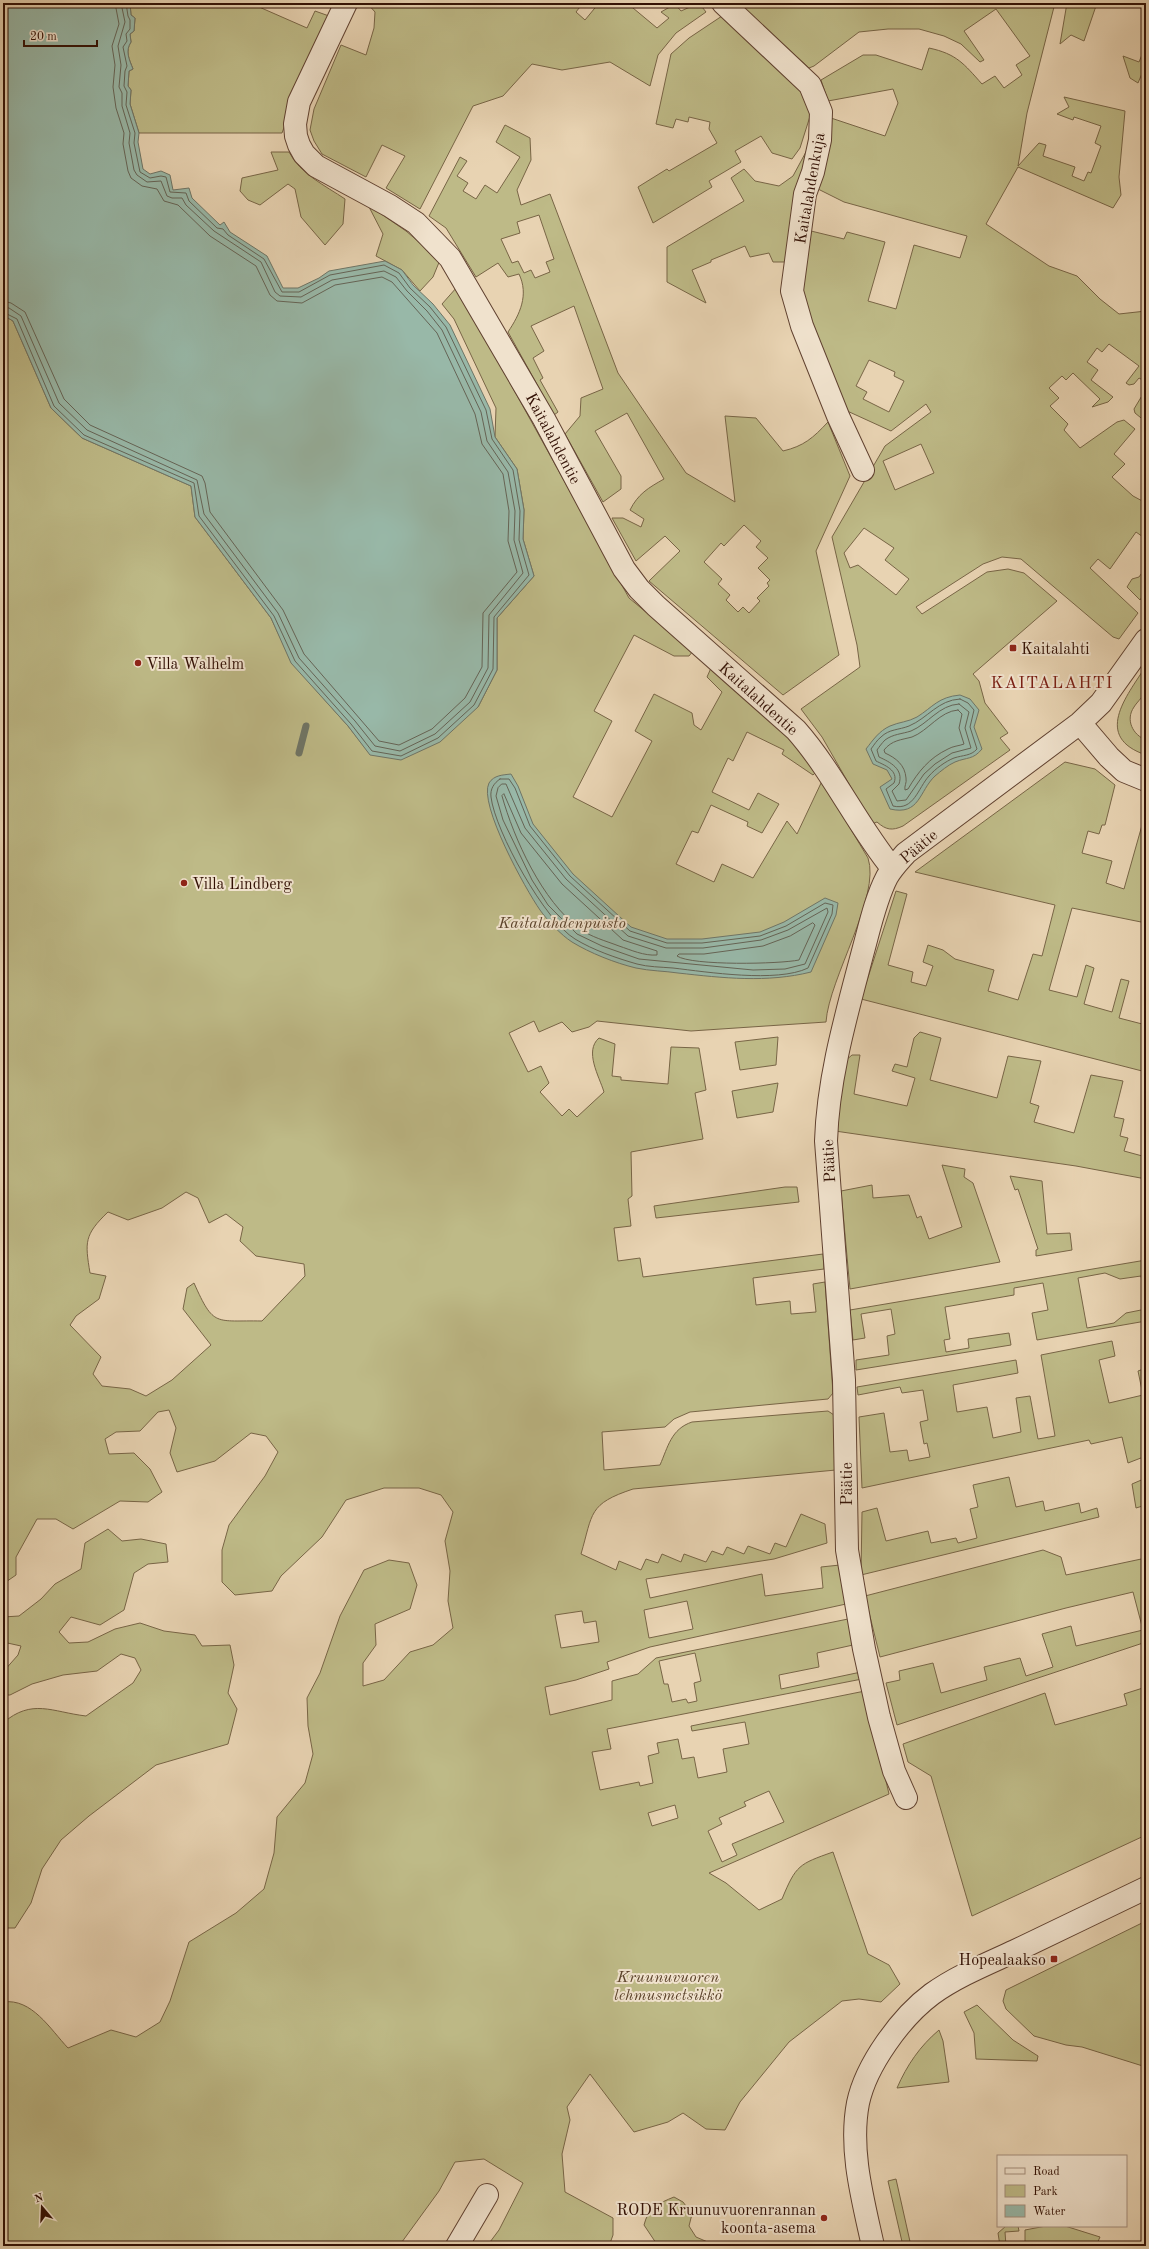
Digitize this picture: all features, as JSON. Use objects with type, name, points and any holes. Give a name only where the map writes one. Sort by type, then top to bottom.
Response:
[{"type":"street","name":"Kaitalahdentie","points":[[346,3],[299,102],[295,124],[296,136],[304,154],[316,166],[390,206],[416,223],[450,258],[544,419],[624,569],[639,589],[656,606],[796,730],[811,747],[876,850],[892,868]]},
{"type":"street","name":"Kaitalahdenkuja","points":[[723,3],[810,85],[821,112],[820,140],[805,194],[792,291],[802,326],[838,416],[863,470]]},
{"type":"street","name":"Päätie","points":[[906,1798],[894,1770],[879,1717],[864,1649],[847,1550],[844,1380],[826,1141],[831,1089],[848,1006],[883,887],[892,868],[906,853],[1080,724],[1101,703],[1146,640]]},
{"type":"street","points":[[1080,724],[1108,757],[1124,771],[1146,780]]},
{"type":"street","points":[[873,2246],[858,2173],[855,2135],[858,2102],[871,2067],[897,2027],[932,1994],[974,1971],[1146,1888]]},
{"type":"street","points":[[457,2246],[487,2195]]},
{"type":"green space","points":[[130,3],[250,3],[307,28],[315,11],[329,16],[316,40],[282,133],[139,133],[130,104],[131,90],[128,86],[129,71],[133,69],[128,55],[128,49],[131,42],[130,34],[134,31],[135,18],[131,15]]},
{"type":"green space","points":[[367,3],[583,3],[576,12],[585,20],[599,3],[627,3],[657,28],[669,18],[661,12],[675,4],[681,11],[699,3],[706,12],[676,33],[658,55],[650,86],[610,62],[562,70],[532,64],[503,96],[473,106],[420,209],[386,188],[405,156],[382,145],[366,177],[322,154],[314,141],[310,130],[314,109],[341,45],[366,55],[374,28],[375,12]]},
{"type":"green space","points":[[738,3],[1055,3],[1027,113],[1018,166],[1039,143],[1046,145],[1043,156],[1075,167],[1072,176],[1084,181],[1088,172],[1091,173],[1101,146],[1095,143],[1101,126],[1074,117],[1073,120],[1057,114],[1069,107],[1064,97],[1125,111],[1119,177],[1121,195],[1113,208],[1018,167],[986,224],[1049,266],[1077,276],[1100,299],[1119,314],[1146,311],[1146,382],[1139,378],[1134,384],[1129,385],[1126,383],[1139,366],[1109,344],[1102,352],[1097,348],[1087,362],[1098,370],[1091,380],[1113,397],[1108,402],[1092,407],[1100,399],[1073,373],[1066,380],[1062,376],[1049,388],[1059,398],[1050,406],[1068,424],[1064,430],[1080,448],[1117,422],[1124,420],[1135,429],[1114,454],[1125,464],[1112,477],[1133,496],[1146,503],[1146,539],[1136,532],[1110,569],[1098,559],[1090,568],[1138,613],[1119,639],[1113,637],[1021,559],[1002,557],[983,564],[916,607],[922,614],[987,572],[1008,569],[1024,573],[1057,601],[973,674],[979,681],[985,703],[1008,733],[1000,738],[1010,750],[903,826],[896,829],[883,827],[877,822],[872,824],[822,737],[801,709],[860,667],[857,645],[832,537],[885,446],[931,412],[926,404],[891,431],[845,410],[801,299],[811,231],[844,239],[847,232],[885,242],[868,301],[896,309],[914,245],[960,258],[967,236],[844,202],[818,189],[831,118],[885,136],[898,103],[893,89],[828,101],[821,80],[863,55],[876,55],[922,70],[929,48],[947,53],[959,61],[982,84],[995,76],[1004,88],[1022,75],[1016,65],[1030,56],[996,9],[964,31],[984,60],[980,62],[961,44],[944,36],[919,29],[888,29],[859,32],[814,66],[809,68]],"holes":[[[869,360],[895,372],[894,376],[904,381],[889,412],[863,399],[867,392],[856,386]],[[921,444],[934,473],[895,490],[883,461]],[[864,528],[894,548],[885,560],[909,579],[896,595],[858,565],[850,568],[844,553]]]},
{"type":"green space","points":[[1067,3],[1097,3],[1084,41],[1071,35],[1060,44]]},
{"type":"green space","points":[[722,16],[799,84],[812,110],[800,148],[792,159],[772,153],[761,136],[735,151],[741,162],[709,181],[712,187],[653,223],[638,187],[667,169],[669,171],[717,143],[709,129],[710,122],[689,117],[688,122],[676,119],[673,128],[656,124],[671,54],[689,38]]},
{"type":"green space","points":[[1146,45],[1146,64],[1138,83],[1130,78],[1123,56],[1139,62]]},
{"type":"green space","points":[[505,125],[530,138],[531,160],[517,190],[521,205],[550,194],[618,373],[686,473],[735,502],[725,416],[756,418],[783,451],[797,447],[808,441],[828,422],[850,476],[816,551],[839,655],[783,695],[649,581],[680,551],[665,536],[636,561],[612,518],[623,518],[641,527],[644,519],[630,510],[636,500],[644,492],[664,479],[627,413],[595,431],[621,476],[621,489],[603,502],[565,434],[580,416],[581,398],[603,389],[574,306],[531,326],[544,351],[533,358],[543,378],[540,380],[558,412],[554,415],[508,332],[522,304],[523,289],[519,274],[508,277],[498,263],[476,277],[446,228],[429,216],[460,157],[467,161],[457,176],[468,183],[463,191],[476,199],[485,185],[497,193],[520,157],[496,142]],"holes":[[[539,215],[554,259],[546,262],[550,272],[535,278],[531,270],[524,273],[518,261],[512,263],[501,239],[520,233],[517,222]],[[744,525],[761,541],[756,547],[768,558],[758,568],[770,580],[767,583],[769,586],[757,598],[760,601],[749,613],[743,607],[738,612],[726,600],[730,595],[718,584],[722,579],[704,562],[721,543],[724,546]]]},
{"type":"green space","points":[[807,150],[785,262],[773,262],[769,253],[750,257],[745,246],[711,260],[711,262],[692,270],[706,303],[667,282],[667,247],[744,201],[731,178],[744,169],[755,181],[779,186],[793,176]]},
{"type":"green space","points":[[271,152],[289,152],[300,167],[307,173],[345,199],[343,224],[325,245],[301,217],[295,189],[288,184],[260,205],[248,200],[240,191],[242,178],[278,170]]},
{"type":"green space","points":[[368,205],[406,231],[440,260],[433,277],[420,291],[402,270],[376,256],[383,234]]},
{"type":"green space","points":[[457,287],[629,598],[693,651],[689,656],[674,656],[634,635],[594,711],[612,721],[573,797],[612,817],[652,741],[635,731],[654,694],[692,713],[694,725],[701,730],[722,692],[707,677],[711,668],[795,742],[816,772],[813,775],[782,754],[784,750],[747,732],[733,761],[728,758],[712,792],[749,810],[758,793],[779,804],[762,833],[747,826],[748,822],[711,805],[698,833],[692,831],[676,864],[714,882],[722,864],[753,878],[787,821],[797,834],[822,781],[868,858],[870,874],[861,915],[829,1004],[826,1022],[691,1031],[597,1021],[589,1027],[572,1032],[562,1022],[539,1032],[534,1021],[509,1033],[528,1072],[541,1066],[549,1083],[540,1092],[562,1116],[569,1109],[577,1117],[604,1092],[596,1071],[593,1057],[595,1043],[599,1038],[615,1044],[612,1076],[621,1077],[621,1080],[668,1084],[671,1047],[699,1048],[706,1090],[695,1093],[703,1139],[631,1152],[632,1196],[628,1199],[631,1226],[614,1228],[618,1261],[640,1258],[643,1277],[823,1254],[824,1269],[753,1278],[756,1305],[790,1301],[791,1314],[816,1312],[813,1284],[825,1282],[833,1393],[828,1399],[690,1412],[674,1419],[665,1427],[602,1432],[604,1470],[660,1465],[671,1439],[679,1429],[692,1422],[828,1411],[834,1415],[836,1470],[633,1489],[618,1494],[600,1505],[591,1519],[581,1554],[616,1570],[619,1561],[641,1570],[646,1559],[658,1563],[662,1554],[681,1562],[684,1554],[706,1562],[712,1551],[723,1555],[727,1547],[744,1554],[748,1546],[770,1554],[775,1543],[786,1547],[801,1514],[825,1524],[827,1543],[774,1559],[646,1579],[650,1598],[762,1574],[765,1596],[823,1588],[821,1567],[840,1565],[846,1604],[650,1647],[607,1662],[609,1669],[576,1680],[545,1687],[550,1715],[612,1700],[612,1681],[638,1674],[656,1658],[848,1619],[853,1645],[817,1653],[819,1667],[779,1675],[781,1689],[861,1672],[862,1679],[607,1729],[611,1749],[592,1752],[600,1790],[639,1782],[640,1786],[653,1783],[648,1756],[659,1753],[657,1743],[678,1739],[682,1759],[694,1757],[698,1778],[727,1772],[723,1749],[749,1744],[745,1722],[692,1731],[691,1726],[865,1691],[889,1794],[709,1873],[726,1883],[759,1910],[782,1899],[791,1879],[800,1867],[833,1852],[868,1954],[889,1965],[900,1984],[881,2002],[859,1999],[842,2001],[789,2042],[740,2102],[725,2130],[706,2129],[683,2113],[668,2122],[634,2132],[590,2074],[567,2107],[570,2120],[562,2154],[565,2192],[613,2218],[613,2235],[609,2246],[487,2246],[499,2230],[523,2183],[484,2159],[455,2162],[439,2191],[399,2246],[3,2246],[3,2002],[13,2002],[32,2010],[40,2016],[68,2048],[111,2030],[136,2037],[160,2022],[170,2001],[189,1942],[236,1913],[264,1889],[274,1853],[277,1817],[305,1783],[313,1754],[308,1726],[307,1698],[320,1673],[340,1616],[364,1570],[389,1560],[409,1563],[417,1585],[410,1609],[375,1624],[376,1645],[363,1663],[363,1686],[384,1680],[410,1652],[433,1645],[453,1628],[448,1601],[450,1571],[445,1541],[453,1512],[441,1495],[419,1488],[384,1488],[346,1500],[322,1537],[281,1576],[272,1591],[235,1595],[222,1582],[222,1550],[229,1525],[265,1476],[278,1452],[266,1436],[251,1433],[215,1461],[177,1472],[170,1453],[176,1428],[169,1410],[158,1412],[140,1431],[116,1432],[105,1439],[109,1454],[134,1453],[150,1469],[162,1492],[148,1502],[120,1501],[73,1529],[56,1519],[37,1519],[16,1557],[16,1575],[3,1584],[3,315],[13,321],[51,408],[82,438],[191,486],[195,517],[271,618],[292,663],[348,726],[370,754],[478,707],[497,670],[497,618],[534,576],[523,539],[524,510],[517,469],[495,437],[496,408],[454,319],[442,304]],"holes":[[[186,1192],[198,1198],[209,1223],[226,1214],[243,1227],[240,1241],[256,1256],[304,1264],[305,1276],[262,1321],[234,1321],[218,1318],[212,1315],[206,1308],[194,1283],[187,1288],[183,1309],[211,1345],[172,1380],[146,1396],[130,1389],[102,1386],[93,1374],[101,1357],[70,1325],[76,1316],[99,1299],[106,1276],[90,1273],[87,1246],[90,1233],[94,1227],[108,1212],[128,1220],[162,1208]],[[687,1601],[693,1629],[649,1638],[644,1610]],[[582,1611],[584,1623],[596,1621],[599,1642],[561,1648],[555,1615]],[[695,1653],[701,1681],[694,1683],[697,1701],[688,1703],[686,1699],[672,1702],[668,1684],[664,1684],[659,1661]],[[769,1791],[784,1822],[732,1844],[737,1855],[722,1862],[708,1831],[722,1824],[719,1818],[746,1806],[744,1802]],[[675,1805],[678,1818],[652,1826],[648,1813]]]},
{"type":"green space","points":[[1146,389],[1146,422],[1135,413],[1134,409]]},
{"type":"green space","points":[[1146,567],[1146,591],[1140,600],[1127,587],[1132,579],[1139,577]]},
{"type":"green space","points":[[1146,666],[1146,689],[1143,696],[1131,712],[1130,722],[1137,735],[1146,740],[1146,755],[1130,747],[1121,738],[1117,727],[1123,703]]},
{"type":"green space","points":[[1065,762],[1095,769],[1115,785],[1105,825],[1102,825],[1099,834],[1088,831],[1082,853],[1112,861],[1106,883],[1124,889],[1146,811],[1146,923],[1072,908],[1049,990],[1077,997],[1086,965],[1094,968],[1084,1004],[1112,1012],[1121,979],[1129,981],[1119,1018],[1146,1025],[1146,1072],[861,999],[896,891],[907,894],[888,965],[913,972],[911,982],[926,986],[933,966],[923,962],[928,945],[943,950],[955,959],[994,970],[988,991],[1018,1000],[1033,954],[1042,956],[1055,905],[915,872]]},
{"type":"green space","points":[[920,1032],[941,1038],[930,1080],[997,1098],[1008,1056],[1041,1061],[1030,1103],[1039,1106],[1034,1122],[1074,1133],[1091,1075],[1123,1081],[1114,1117],[1124,1119],[1120,1136],[1128,1138],[1124,1151],[1146,1157],[1146,1179],[1076,1166],[835,1131],[845,1061],[852,1055],[860,1055],[854,1094],[907,1106],[915,1078],[892,1071],[895,1064],[907,1067],[914,1038]]},
{"type":"green space","points":[[778,1037],[776,1065],[740,1070],[735,1042]]},
{"type":"green space","points":[[778,1083],[773,1112],[737,1118],[732,1091]]},
{"type":"green space","points":[[942,1165],[965,1169],[964,1177],[973,1183],[1000,1262],[850,1289],[841,1191],[872,1185],[873,1198],[909,1195],[917,1218],[921,1216],[929,1239],[962,1227]]},
{"type":"green space","points":[[1010,1176],[1042,1181],[1047,1234],[1070,1233],[1072,1250],[1036,1256],[1036,1250],[1038,1249],[1018,1189],[1015,1190]]},
{"type":"green space","points":[[785,1187],[797,1187],[799,1202],[656,1218],[654,1206]]},
{"type":"green space","points":[[1146,1260],[1146,1300],[1141,1276],[1120,1279],[1105,1273],[1078,1278],[1087,1328],[1114,1323],[1126,1313],[1146,1309],[1146,1321],[1037,1340],[1032,1313],[1048,1310],[1043,1283],[1014,1288],[1014,1295],[945,1307],[950,1339],[944,1340],[946,1352],[969,1348],[968,1339],[1009,1333],[1011,1345],[856,1370],[856,1360],[889,1355],[887,1336],[895,1334],[891,1309],[861,1314],[865,1338],[853,1340],[850,1310]]},
{"type":"green space","points":[[1112,1341],[1115,1356],[1099,1360],[1109,1403],[1143,1395],[1138,1371],[1146,1368],[1146,1456],[1128,1463],[1122,1437],[1091,1444],[1089,1440],[862,1488],[859,1417],[884,1413],[890,1452],[907,1450],[909,1461],[930,1457],[927,1443],[924,1444],[920,1422],[928,1420],[923,1390],[902,1393],[900,1387],[858,1395],[857,1387],[1016,1360],[1018,1373],[953,1385],[957,1412],[987,1407],[993,1438],[1021,1432],[1016,1398],[1030,1396],[1038,1439],[1055,1436],[1041,1355]]},
{"type":"green space","points":[[1009,1477],[1016,1507],[1043,1501],[1045,1511],[1079,1503],[1081,1513],[1097,1508],[1099,1517],[861,1575],[862,1512],[877,1508],[886,1541],[928,1531],[931,1543],[956,1538],[958,1543],[977,1538],[970,1509],[978,1507],[973,1485]]},
{"type":"green space","points":[[1146,1478],[1146,1505],[1136,1508],[1132,1484]]},
{"type":"green space","points":[[108,1529],[122,1541],[141,1539],[166,1544],[168,1562],[148,1564],[134,1573],[124,1610],[100,1625],[71,1617],[59,1632],[69,1643],[88,1642],[115,1629],[140,1623],[164,1631],[195,1635],[202,1646],[230,1645],[234,1665],[228,1693],[237,1709],[228,1744],[156,1765],[89,1816],[61,1840],[42,1869],[31,1903],[15,1928],[3,1928],[3,1723],[13,1715],[33,1709],[52,1710],[86,1716],[133,1683],[141,1670],[135,1658],[121,1654],[97,1671],[63,1675],[32,1684],[10,1695],[3,1695],[3,1672],[18,1655],[21,1646],[3,1642],[3,1617],[19,1616],[41,1599],[55,1584],[81,1569],[85,1543]]},
{"type":"green space","points":[[1043,1550],[1061,1557],[1066,1575],[1146,1558],[1146,1642],[897,1725],[886,1683],[900,1680],[899,1671],[933,1663],[941,1693],[987,1680],[984,1667],[1020,1658],[1026,1676],[1053,1667],[1042,1634],[1071,1626],[1076,1646],[1143,1630],[1133,1592],[880,1657],[865,1596]]},
{"type":"green space","points":[[1146,1687],[1146,1835],[972,1916],[931,1776],[908,1762],[903,1744],[1045,1693],[1055,1725],[1127,1705],[1124,1694]]},
{"type":"green space","points":[[1146,1921],[1146,2067],[1082,2047],[1066,2045],[1034,2036],[1006,2009],[1003,2001],[1006,1990]]},
{"type":"green space","points":[[977,2005],[1013,2040],[1038,2056],[1037,2061],[976,2059],[974,2033],[964,2012]]},
{"type":"green space","points":[[939,2030],[943,2041],[949,2082],[897,2088],[905,2071],[915,2056]]},
{"type":"green space","points":[[896,2179],[911,2246],[903,2246],[888,2181]]},
{"type":"green space","points":[[674,2197],[683,2202],[692,2214],[689,2226],[696,2237],[710,2243],[712,2246],[651,2246],[656,2243],[644,2225],[648,2214],[655,2207]]},
{"type":"green space","points":[[1005,2227],[1018,2227],[1019,2231],[1005,2232],[1006,2246],[1000,2246],[998,2233]]},
{"type":"green space","points":[[1041,2227],[1068,2227],[1100,2237],[1096,2246],[1025,2246],[1025,2230]]},
{"type":"water","points":[[3,3],[130,3],[131,15],[135,18],[134,31],[130,34],[131,42],[128,49],[128,55],[133,69],[129,71],[128,86],[131,90],[130,104],[139,133],[138,142],[143,169],[150,174],[161,171],[170,175],[173,190],[189,188],[192,198],[220,225],[224,222],[230,232],[267,256],[283,288],[298,288],[319,278],[329,271],[385,261],[402,270],[413,285],[433,304],[450,325],[490,409],[495,437],[517,469],[524,510],[523,539],[534,576],[497,618],[497,670],[478,707],[440,742],[401,760],[370,755],[348,726],[291,663],[271,618],[195,517],[191,486],[82,438],[51,408],[13,321],[3,315]]},
{"type":"water","points":[[960,695],[970,699],[979,710],[974,727],[982,749],[973,757],[947,766],[935,776],[913,806],[900,810],[890,809],[880,787],[892,779],[887,770],[873,764],[866,749],[876,736],[886,728],[917,717],[941,700]]},
{"type":"water","points":[[511,774],[518,786],[533,824],[573,874],[631,927],[667,939],[702,939],[760,932],[784,922],[825,898],[838,903],[836,915],[811,972],[778,978],[745,978],[647,970],[628,966],[611,960],[595,954],[572,942],[554,927],[533,900],[505,847],[490,809],[487,794],[489,783],[496,777]]},
{"type":"waterway","points":[[299,753],[306,726]]},
{"type":"place","name":"Kaitalahti","points":[[1013,648]]},
{"type":"place","name":"Villa Walhelm","points":[[138,663]]},
{"type":"place","name":"Villa Lindberg","points":[[184,883]]},
{"type":"place","name":"Hopealaakso","points":[[1054,1959]]},
{"type":"place","name":"RODE Kruunuvuorenrannan koonta-asema","points":[[824,2218]]},
{"type":"district","name":"KAITALAHTI","points":[[1052,682]]},
{"type":"park label","name":"Kaitalahdenpuisto","points":[[562,922]]},
{"type":"park label","name":"Kruunuvuoren lehmusmetsikkö","points":[[668,1985]]}]
